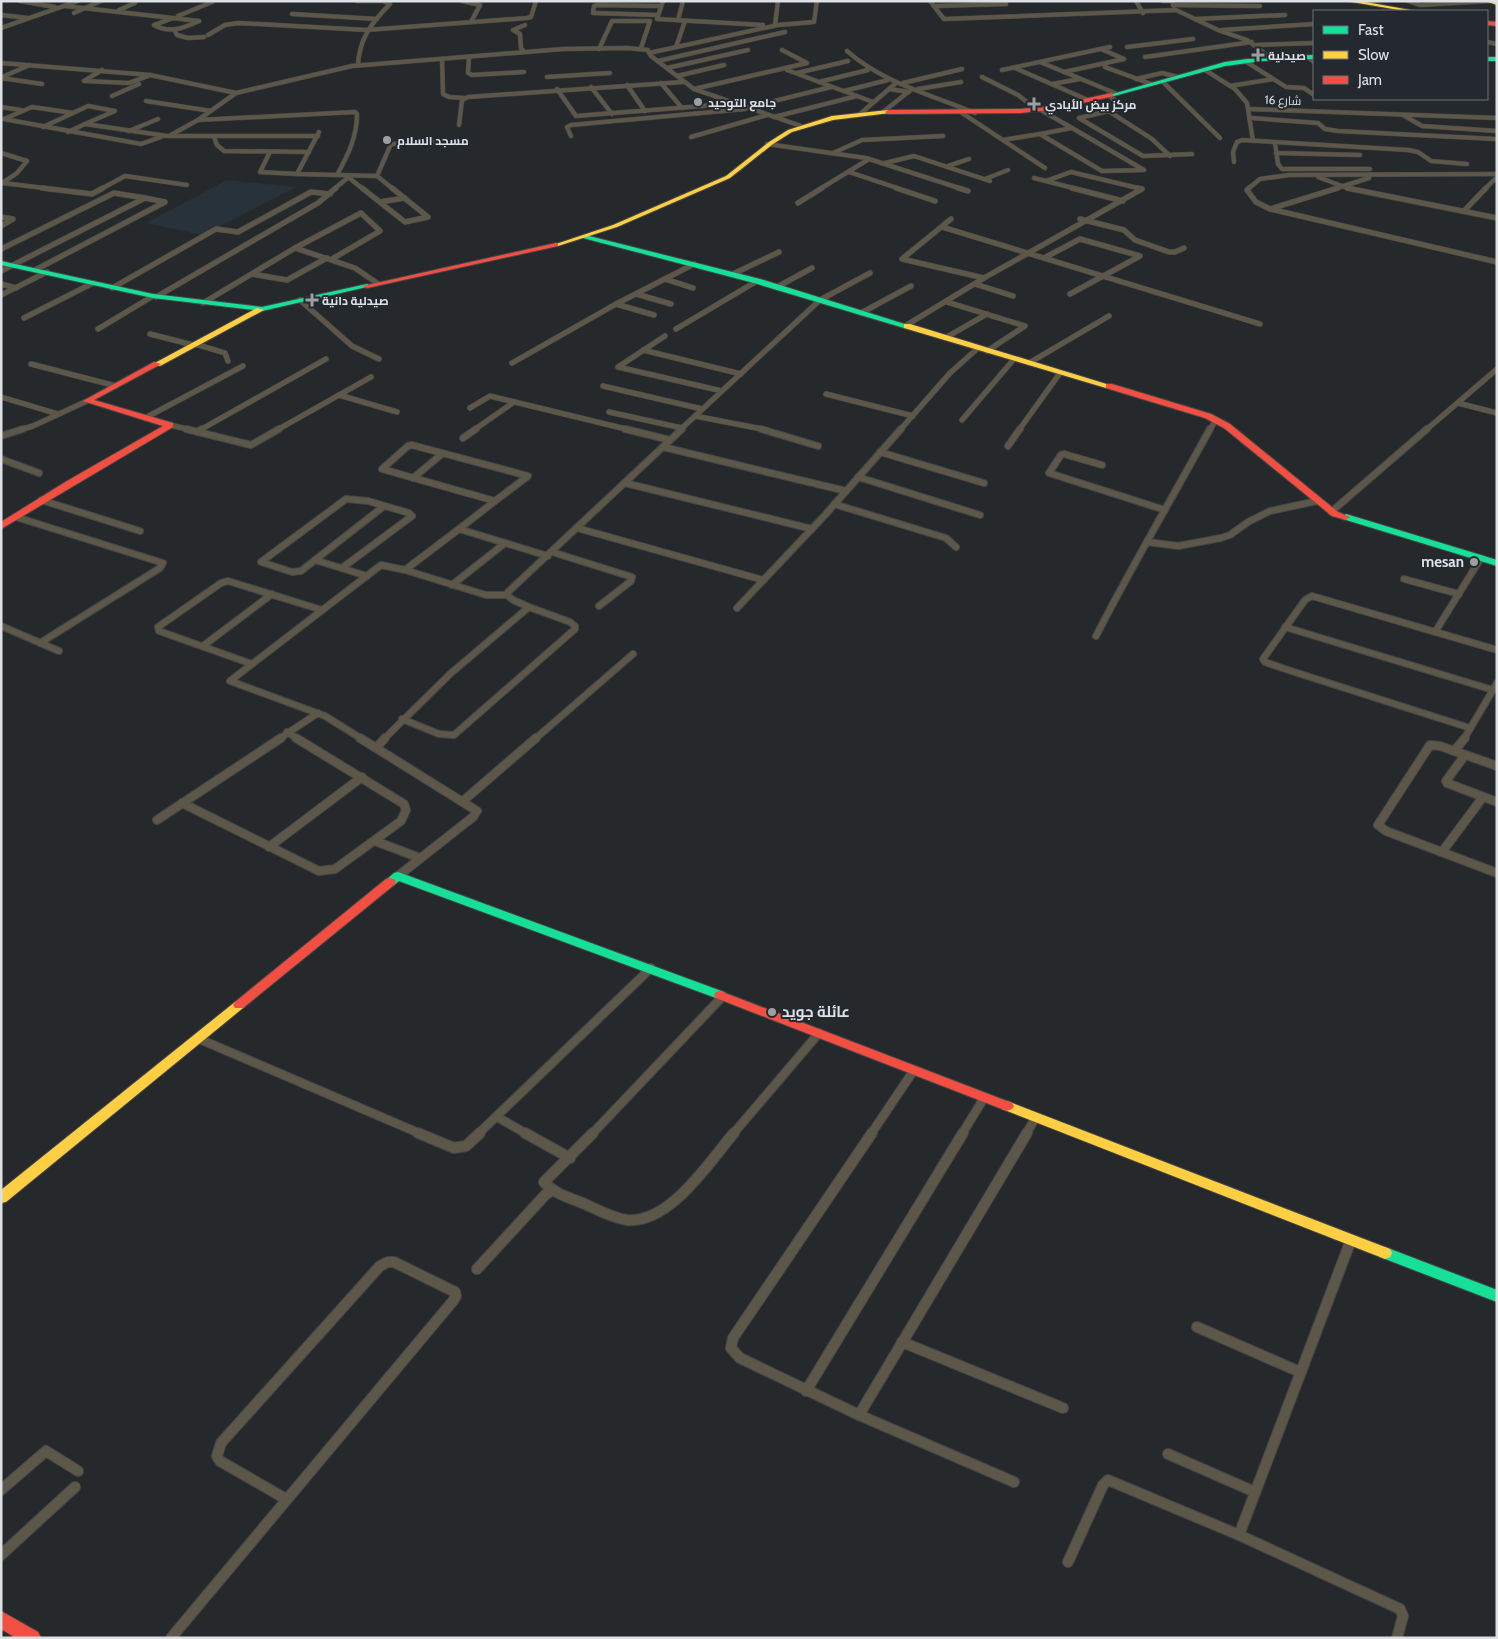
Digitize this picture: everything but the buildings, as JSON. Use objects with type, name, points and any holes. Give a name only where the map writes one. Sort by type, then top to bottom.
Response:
[{"type":"main road","points":[[1348,1],[1406,10]]},
{"type":"main road","points":[[1490,1],[1497,2]]},
{"type":"main road","points":[[87,401],[262,310],[377,283],[529,252],[585,237],[728,177],[745,166],[767,144],[786,132],[801,126],[860,114],[884,112],[976,113],[1038,109],[1088,100],[1161,80],[1245,61],[1271,58],[1312,59]]},
{"type":"main road","points":[[585,237],[733,274],[1216,419],[1235,432],[1331,512],[1497,563]]},
{"type":"main road","points":[[7,264],[154,296],[262,310]]},
{"type":"main road","points":[[87,401],[170,425]]},
{"type":"main road","points":[[1,526],[41,500],[170,425]]},
{"type":"main road","points":[[1,1198],[116,1107],[197,1038],[398,876],[651,968],[1497,1296]]},
{"type":"main road","points":[[1,1619],[32,1638]]},
{"type":"street","points":[[20,1],[54,7]]},
{"type":"street","points":[[1,28],[78,1]]},
{"type":"street","points":[[74,13],[101,1]]},
{"type":"street","points":[[65,6],[118,11],[175,17],[200,20],[175,30],[161,29],[154,25],[175,17],[212,2],[208,1]]},
{"type":"street","points":[[357,1],[387,2],[390,4],[366,30],[359,47],[358,65]]},
{"type":"street","points":[[462,1],[480,5],[471,22]]},
{"type":"street","points":[[208,35],[225,25],[234,23],[366,30],[527,18],[530,17],[536,1]]},
{"type":"street","points":[[657,16],[663,1]]},
{"type":"street","points":[[678,20],[684,1]]},
{"type":"street","points":[[774,26],[778,1]]},
{"type":"street","points":[[650,53],[774,26],[814,22],[817,1]]},
{"type":"street","points":[[930,1],[941,17],[944,18],[1181,12]]},
{"type":"street","points":[[1136,1],[1142,12]]},
{"type":"street","points":[[1163,1],[1172,2],[1176,10]]},
{"type":"street","points":[[1408,1],[1420,4],[1490,1]]},
{"type":"street","points":[[118,11],[135,3]]},
{"type":"street","points":[[934,6],[1008,3]]},
{"type":"street","points":[[992,17],[1008,3]]},
{"type":"street","points":[[661,6],[597,5],[594,6],[593,13],[657,16],[656,18],[659,19],[774,26]]},
{"type":"street","points":[[1173,5],[1260,6]]},
{"type":"street","points":[[1055,15],[1176,10],[1218,30],[1254,43],[1271,58]]},
{"type":"street","points":[[1,14],[30,18]]},
{"type":"street","points":[[292,14],[377,19]]},
{"type":"street","points":[[1193,19],[1285,15]]},
{"type":"street","points":[[599,49],[612,21],[616,19],[650,21],[641,48]]},
{"type":"street","points":[[676,47],[685,21]]},
{"type":"street","points":[[710,39],[715,22]]},
{"type":"street","points":[[1218,30],[1313,24]]},
{"type":"street","points":[[524,52],[521,48],[520,34],[513,30],[525,25]]},
{"type":"street","points":[[175,30],[177,35],[182,37],[204,37]]},
{"type":"street","points":[[658,61],[785,32]]},
{"type":"street","points":[[1127,47],[1192,38],[1210,48]]},
{"type":"street","points":[[1168,42],[1190,50]]},
{"type":"street","points":[[1145,57],[1254,43],[1313,42]]},
{"type":"street","points":[[169,136],[198,120],[236,94],[358,65],[524,52],[641,48],[648,50],[658,61],[694,89],[747,109],[801,126]]},
{"type":"street","points":[[1002,70],[1110,48]]},
{"type":"street","points":[[1064,72],[1124,59],[1101,49]]},
{"type":"street","points":[[667,68],[748,50]]},
{"type":"street","points":[[694,89],[807,63],[782,50]]},
{"type":"street","points":[[847,51],[864,66],[976,113]]},
{"type":"street","points":[[469,57],[468,73],[472,75],[524,72]]},
{"type":"street","points":[[442,59],[443,94],[449,97],[464,98],[499,93],[683,82]]},
{"type":"street","points":[[795,73],[848,61]]},
{"type":"street","points":[[1245,61],[1288,88],[1313,88]]},
{"type":"street","points":[[1040,62],[1111,94],[1123,107],[1078,118],[1143,156],[1192,154]]},
{"type":"street","points":[[1,63],[150,75],[236,94]]},
{"type":"street","points":[[1,78],[32,64]]},
{"type":"street","points":[[677,76],[724,65]]},
{"type":"street","points":[[1104,67],[1136,79],[1161,80],[1220,138]]},
{"type":"street","points":[[1014,68],[1088,100]]},
{"type":"street","points":[[102,70],[84,81],[129,83],[150,75]]},
{"type":"street","points":[[787,70],[873,102]]},
{"type":"street","points":[[819,82],[868,70]]},
{"type":"street","points":[[903,83],[962,70]]},
{"type":"street","points":[[1205,70],[1242,96],[1249,109],[1253,141]]},
{"type":"street","points":[[546,77],[610,73]]},
{"type":"street","points":[[1136,79],[1162,73],[1161,80]]},
{"type":"street","points":[[580,74],[584,87]]},
{"type":"street","points":[[112,96],[157,76]]},
{"type":"street","points":[[982,77],[1010,90],[1038,109],[1144,170],[1102,171],[1040,134]]},
{"type":"street","points":[[1,78],[42,84]]},
{"type":"street","points":[[1052,84],[1080,79]]},
{"type":"street","points":[[1230,86],[1274,79]]},
{"type":"street","points":[[843,91],[888,80]]},
{"type":"street","points":[[918,89],[961,82]]},
{"type":"street","points":[[661,83],[682,108]]},
{"type":"street","points":[[860,114],[896,83]]},
{"type":"street","points":[[627,85],[645,111]]},
{"type":"street","points":[[591,87],[612,114]]},
{"type":"street","points":[[571,136],[566,127],[571,125],[747,109],[831,87]]},
{"type":"street","points":[[1304,88],[1313,94]]},
{"type":"street","points":[[557,89],[575,116],[732,103]]},
{"type":"street","points":[[884,112],[910,90],[889,89]]},
{"type":"street","points":[[773,117],[857,96]]},
{"type":"street","points":[[459,125],[462,100],[464,98]]},
{"type":"street","points":[[146,101],[211,111]]},
{"type":"street","points":[[42,127],[88,106],[114,111],[68,132]]},
{"type":"street","points":[[1,107],[23,110]]},
{"type":"street","points":[[73,113],[33,107],[4,119],[142,144],[163,136]]},
{"type":"street","name":"شارع 16","points":[[1249,109],[1396,113],[1496,119]]},
{"type":"street","points":[[1109,111],[1152,139],[1170,156]]},
{"type":"street","points":[[198,120],[355,112],[357,114],[357,132],[353,146],[337,175]]},
{"type":"street","points":[[962,113],[1045,168]]},
{"type":"street","points":[[1396,113],[1406,116],[1422,126],[1497,131]]},
{"type":"street","points":[[691,137],[767,115]]},
{"type":"street","points":[[1251,118],[1318,123],[1326,130],[1495,139]]},
{"type":"street","points":[[128,131],[158,119]]},
{"type":"street","points":[[85,124],[163,136],[214,137],[318,134],[297,174]]},
{"type":"street","points":[[1003,140],[1073,128]]},
{"type":"street","points":[[95,136],[112,129]]},
{"type":"street","points":[[832,153],[862,140],[943,136]]},
{"type":"street","points":[[214,137],[217,145],[226,151],[309,152]]},
{"type":"street","points":[[1234,162],[1233,152],[1238,141],[1253,141],[1408,150],[1418,152],[1431,161],[1467,164]]},
{"type":"street","points":[[377,176],[391,144],[434,142]]},
{"type":"street","points":[[1275,142],[1279,168],[1370,169]]},
{"type":"street","points":[[767,144],[868,158],[968,191]]},
{"type":"street","points":[[270,152],[260,172],[349,177],[377,176],[428,218],[406,222],[349,177]]},
{"type":"street","points":[[1,153],[27,160],[17,173],[2,184]]},
{"type":"street","points":[[1276,153],[1360,155]]},
{"type":"street","points":[[884,164],[912,156],[988,180],[1008,170]]},
{"type":"street","points":[[798,203],[849,172],[868,158]]},
{"type":"street","points":[[948,166],[970,159]]},
{"type":"street","points":[[849,172],[935,202]]},
{"type":"street","points":[[905,326],[984,278],[1089,221],[1142,189],[1071,172],[1053,177],[1046,182]]},
{"type":"street","points":[[2,184],[90,194],[126,175],[187,185]]},
{"type":"street","points":[[1270,209],[1378,175]]},
{"type":"street","points":[[1464,211],[1492,185],[1497,175],[1270,177],[1250,185],[1247,190],[1250,199],[1258,205],[1270,209],[1497,262]]},
{"type":"street","points":[[1314,176],[1342,186],[1497,218]]},
{"type":"street","points":[[98,329],[318,203],[349,177]]},
{"type":"street","points":[[1034,178],[1123,201]]},
{"type":"street","points":[[824,187],[832,189]]},
{"type":"street","points":[[112,288],[216,229],[238,232],[313,191],[330,194]]},
{"type":"street","points":[[1,248],[114,193],[165,202],[35,270]]},
{"type":"street","points":[[1,271],[7,264],[145,198]]},
{"type":"street","points":[[380,202],[405,198]]},
{"type":"street","points":[[297,200],[304,201]]},
{"type":"street","points":[[311,202],[318,203]]},
{"type":"street","points":[[279,210],[286,211]]},
{"type":"street","points":[[293,212],[300,213]]},
{"type":"street","points":[[203,303],[295,248],[357,213],[362,214],[380,230],[330,258],[284,280],[252,274]]},
{"type":"street","points":[[1,217],[13,219],[1,226]]},
{"type":"street","points":[[951,219],[902,259],[984,278]]},
{"type":"street","points":[[1080,219],[1124,230],[1135,240],[1169,252],[1175,252],[1184,248]]},
{"type":"street","points":[[942,227],[1260,324]]},
{"type":"street","points":[[1044,258],[1080,239],[1140,256],[1070,294]]},
{"type":"street","points":[[295,248],[330,258],[362,272],[377,283]]},
{"type":"street","points":[[733,274],[778,252]]},
{"type":"street","points":[[512,363],[616,304],[694,264]]},
{"type":"street","points":[[777,287],[812,268]]},
{"type":"street","points":[[1,295],[47,272]]},
{"type":"street","points":[[507,596],[508,592],[820,300],[870,272]]},
{"type":"street","points":[[665,279],[694,288]]},
{"type":"street","points":[[676,329],[757,281]]},
{"type":"street","points":[[24,318],[94,283]]},
{"type":"street","points":[[1,284],[16,288]]},
{"type":"street","points":[[976,284],[1013,296]]},
{"type":"street","points":[[861,313],[911,286]]},
{"type":"street","points":[[636,294],[671,304]]},
{"type":"street","points":[[300,300],[352,346],[380,360]]},
{"type":"street","points":[[737,608],[812,529],[966,356],[1025,326],[946,302]]},
{"type":"street","points":[[616,304],[654,315]]},
{"type":"street","points":[[945,338],[987,314]]},
{"type":"street","points":[[1029,363],[1109,316]]},
{"type":"street","points":[[150,334],[225,353],[228,361]]},
{"type":"street","points":[[665,336],[618,367],[722,391]]},
{"type":"street","points":[[643,350],[741,374]]},
{"type":"street","points":[[197,432],[326,359]]},
{"type":"street","points":[[962,420],[1014,359]]},
{"type":"street","points":[[32,364],[116,386]]},
{"type":"street","points":[[145,418],[243,366]]},
{"type":"street","points":[[1331,512],[1497,368]]},
{"type":"street","points":[[1008,446],[1060,373]]},
{"type":"street","points":[[170,425],[251,445],[371,376]]},
{"type":"street","points":[[1488,376],[1497,379]]},
{"type":"street","points":[[603,386],[702,409]]},
{"type":"street","points":[[826,394],[913,416]]},
{"type":"street","points":[[339,395],[397,412]]},
{"type":"street","points":[[470,408],[489,396],[670,440]]},
{"type":"street","points":[[1,397],[58,414]]},
{"type":"street","points":[[1,436],[27,428],[87,401]]},
{"type":"street","points":[[462,438],[514,402]]},
{"type":"street","points":[[1458,403],[1497,413]]},
{"type":"street","points":[[609,412],[682,428]]},
{"type":"street","points":[[695,416],[766,430],[818,446]]},
{"type":"street","points":[[1096,636],[1216,419]]},
{"type":"street","points":[[405,570],[528,476],[409,446],[382,469],[495,501]]},
{"type":"street","points":[[663,447],[846,491]]},
{"type":"street","points":[[880,452],[984,483]]},
{"type":"street","points":[[413,478],[442,454]]},
{"type":"street","points":[[1102,465],[1064,454],[1061,455],[1048,473],[1165,510]]},
{"type":"street","points":[[1,459],[39,473]]},
{"type":"street","points":[[858,477],[980,515]]},
{"type":"street","points":[[624,483],[812,529]]},
{"type":"street","points":[[342,568],[412,516],[384,506],[353,498],[346,499],[261,562],[294,572],[304,569],[384,506]]},
{"type":"street","points":[[41,500],[140,531]]},
{"type":"street","points":[[1147,542],[1178,546],[1213,540],[1230,535],[1248,522],[1270,511],[1317,501]]},
{"type":"street","points":[[834,504],[946,538],[956,547]]},
{"type":"street","points":[[16,517],[163,563],[160,568],[40,643]]},
{"type":"street","points":[[577,528],[763,580]]},
{"type":"street","points":[[459,529],[632,578],[631,581],[599,606]]},
{"type":"street","points":[[452,585],[505,543]]},
{"type":"street","points":[[1435,632],[1481,558]]},
{"type":"street","points":[[315,560],[367,576]]},
{"type":"street","points":[[398,876],[476,814],[475,809],[318,712],[231,682],[232,678],[383,564],[486,595],[507,596],[529,607],[570,622],[575,626],[575,629],[454,735],[439,734],[402,719]]},
{"type":"street","points":[[1404,579],[1459,594]]},
{"type":"street","points":[[252,664],[159,631],[158,627],[226,581],[322,610]]},
{"type":"street","points":[[203,646],[272,594]]},
{"type":"street","points":[[1470,728],[1264,662],[1263,658],[1305,600],[1312,596],[1497,650]]},
{"type":"street","points":[[377,747],[402,719],[529,607]]},
{"type":"street","points":[[1,626],[59,651]]},
{"type":"street","points":[[1285,627],[1495,687],[1454,751]]},
{"type":"street","points":[[463,801],[632,654]]},
{"type":"street","points":[[157,820],[318,712]]},
{"type":"street","points":[[182,803],[269,847],[324,871],[336,869],[401,821],[406,810],[404,804],[287,732]]},
{"type":"street","points":[[1497,766],[1436,745],[1428,746],[1378,825],[1386,832],[1497,873]]},
{"type":"street","points":[[1466,755],[1446,782],[1497,802]]},
{"type":"street","points":[[269,847],[362,777]]},
{"type":"street","points":[[1442,852],[1483,797]]},
{"type":"street","points":[[375,841],[420,858]]},
{"type":"street","points":[[197,1038],[454,1148],[466,1146],[651,968]]},
{"type":"street","points":[[723,996],[570,1158],[544,1182],[552,1191],[618,1219],[635,1221],[654,1217],[676,1201],[819,1033]]},
{"type":"street","points":[[914,1070],[733,1338],[731,1348],[733,1353],[806,1391],[1014,1482]]},
{"type":"street","points":[[806,1391],[984,1098]]},
{"type":"street","points":[[497,1117],[570,1158]]},
{"type":"street","points":[[859,1415],[1036,1118]]},
{"type":"street","points":[[476,1269],[546,1194],[552,1191]]},
{"type":"street","points":[[1239,1535],[1350,1240]]},
{"type":"street","points":[[171,1638],[453,1301],[456,1296],[455,1292],[394,1262],[388,1262],[380,1266],[221,1443],[217,1456],[220,1461],[286,1499]]},
{"type":"street","points":[[1197,1327],[1300,1372]]},
{"type":"street","points":[[902,1342],[1062,1408]]},
{"type":"street","points":[[1,1490],[46,1451],[78,1470]]},
{"type":"street","points":[[1168,1454],[1255,1492]]},
{"type":"street","points":[[1068,1562],[1103,1485],[1108,1480],[1239,1535],[1400,1609],[1403,1616],[1397,1638]]},
{"type":"street","points":[[1,1555],[75,1487]]},
{"type":"shaded area","points":[[227,180],[296,187],[203,235],[146,223]]},
{"type":"traffic: fast","points":[[1112,95],[1225,64],[1263,59],[1313,57]]},
{"type":"traffic: fast","points":[[1488,59],[1497,59]]},
{"type":"traffic: fast","points":[[585,237],[757,281],[907,326]]},
{"type":"traffic: fast","points":[[1,263],[153,296],[262,309],[367,286]]},
{"type":"traffic: fast","points":[[1346,517],[1497,563]]},
{"type":"traffic: fast","points":[[390,882],[398,876],[720,995]]},
{"type":"traffic: fast","points":[[1385,1253],[1497,1296]]},
{"type":"traffic: slow","points":[[1348,1],[1406,10]]},
{"type":"traffic: slow","points":[[1490,1],[1497,4]]},
{"type":"traffic: slow","points":[[556,245],[615,226],[728,177],[771,143],[790,131],[832,118],[888,112]]},
{"type":"traffic: slow","points":[[157,364],[260,310]]},
{"type":"traffic: slow","points":[[907,326],[1109,386]]},
{"type":"traffic: slow","points":[[1,1198],[239,1005]]},
{"type":"traffic: slow","points":[[1007,1106],[1385,1253]]},
{"type":"traffic: jam","points":[[1488,23],[1497,24]]},
{"type":"traffic: jam","points":[[888,112],[1020,111],[1051,108],[1112,95]]},
{"type":"traffic: jam","points":[[367,286],[556,245]]},
{"type":"traffic: jam","points":[[1,526],[70,483],[170,425],[87,401],[157,364]]},
{"type":"traffic: jam","points":[[1109,386],[1208,416],[1227,426],[1335,514],[1346,517]]},
{"type":"traffic: jam","points":[[239,1005],[390,882]]},
{"type":"traffic: jam","points":[[720,995],[1007,1106]]},
{"type":"traffic: jam","points":[[1,1619],[32,1638]]},
{"type":"place","name":"صيدلية","points":[[1258,55]]},
{"type":"place","name":"جامع التوحيد","points":[[698,102]]},
{"type":"place","name":"مركز بيض الأيادي","points":[[1034,104]]},
{"type":"place","name":"مسجد السلام","points":[[387,140]]},
{"type":"place","name":"صيدلية دانية","points":[[312,300]]},
{"type":"place","name":"mesan","points":[[1474,562]]},
{"type":"place","name":"عائلة جويد","points":[[772,1012]]}]
